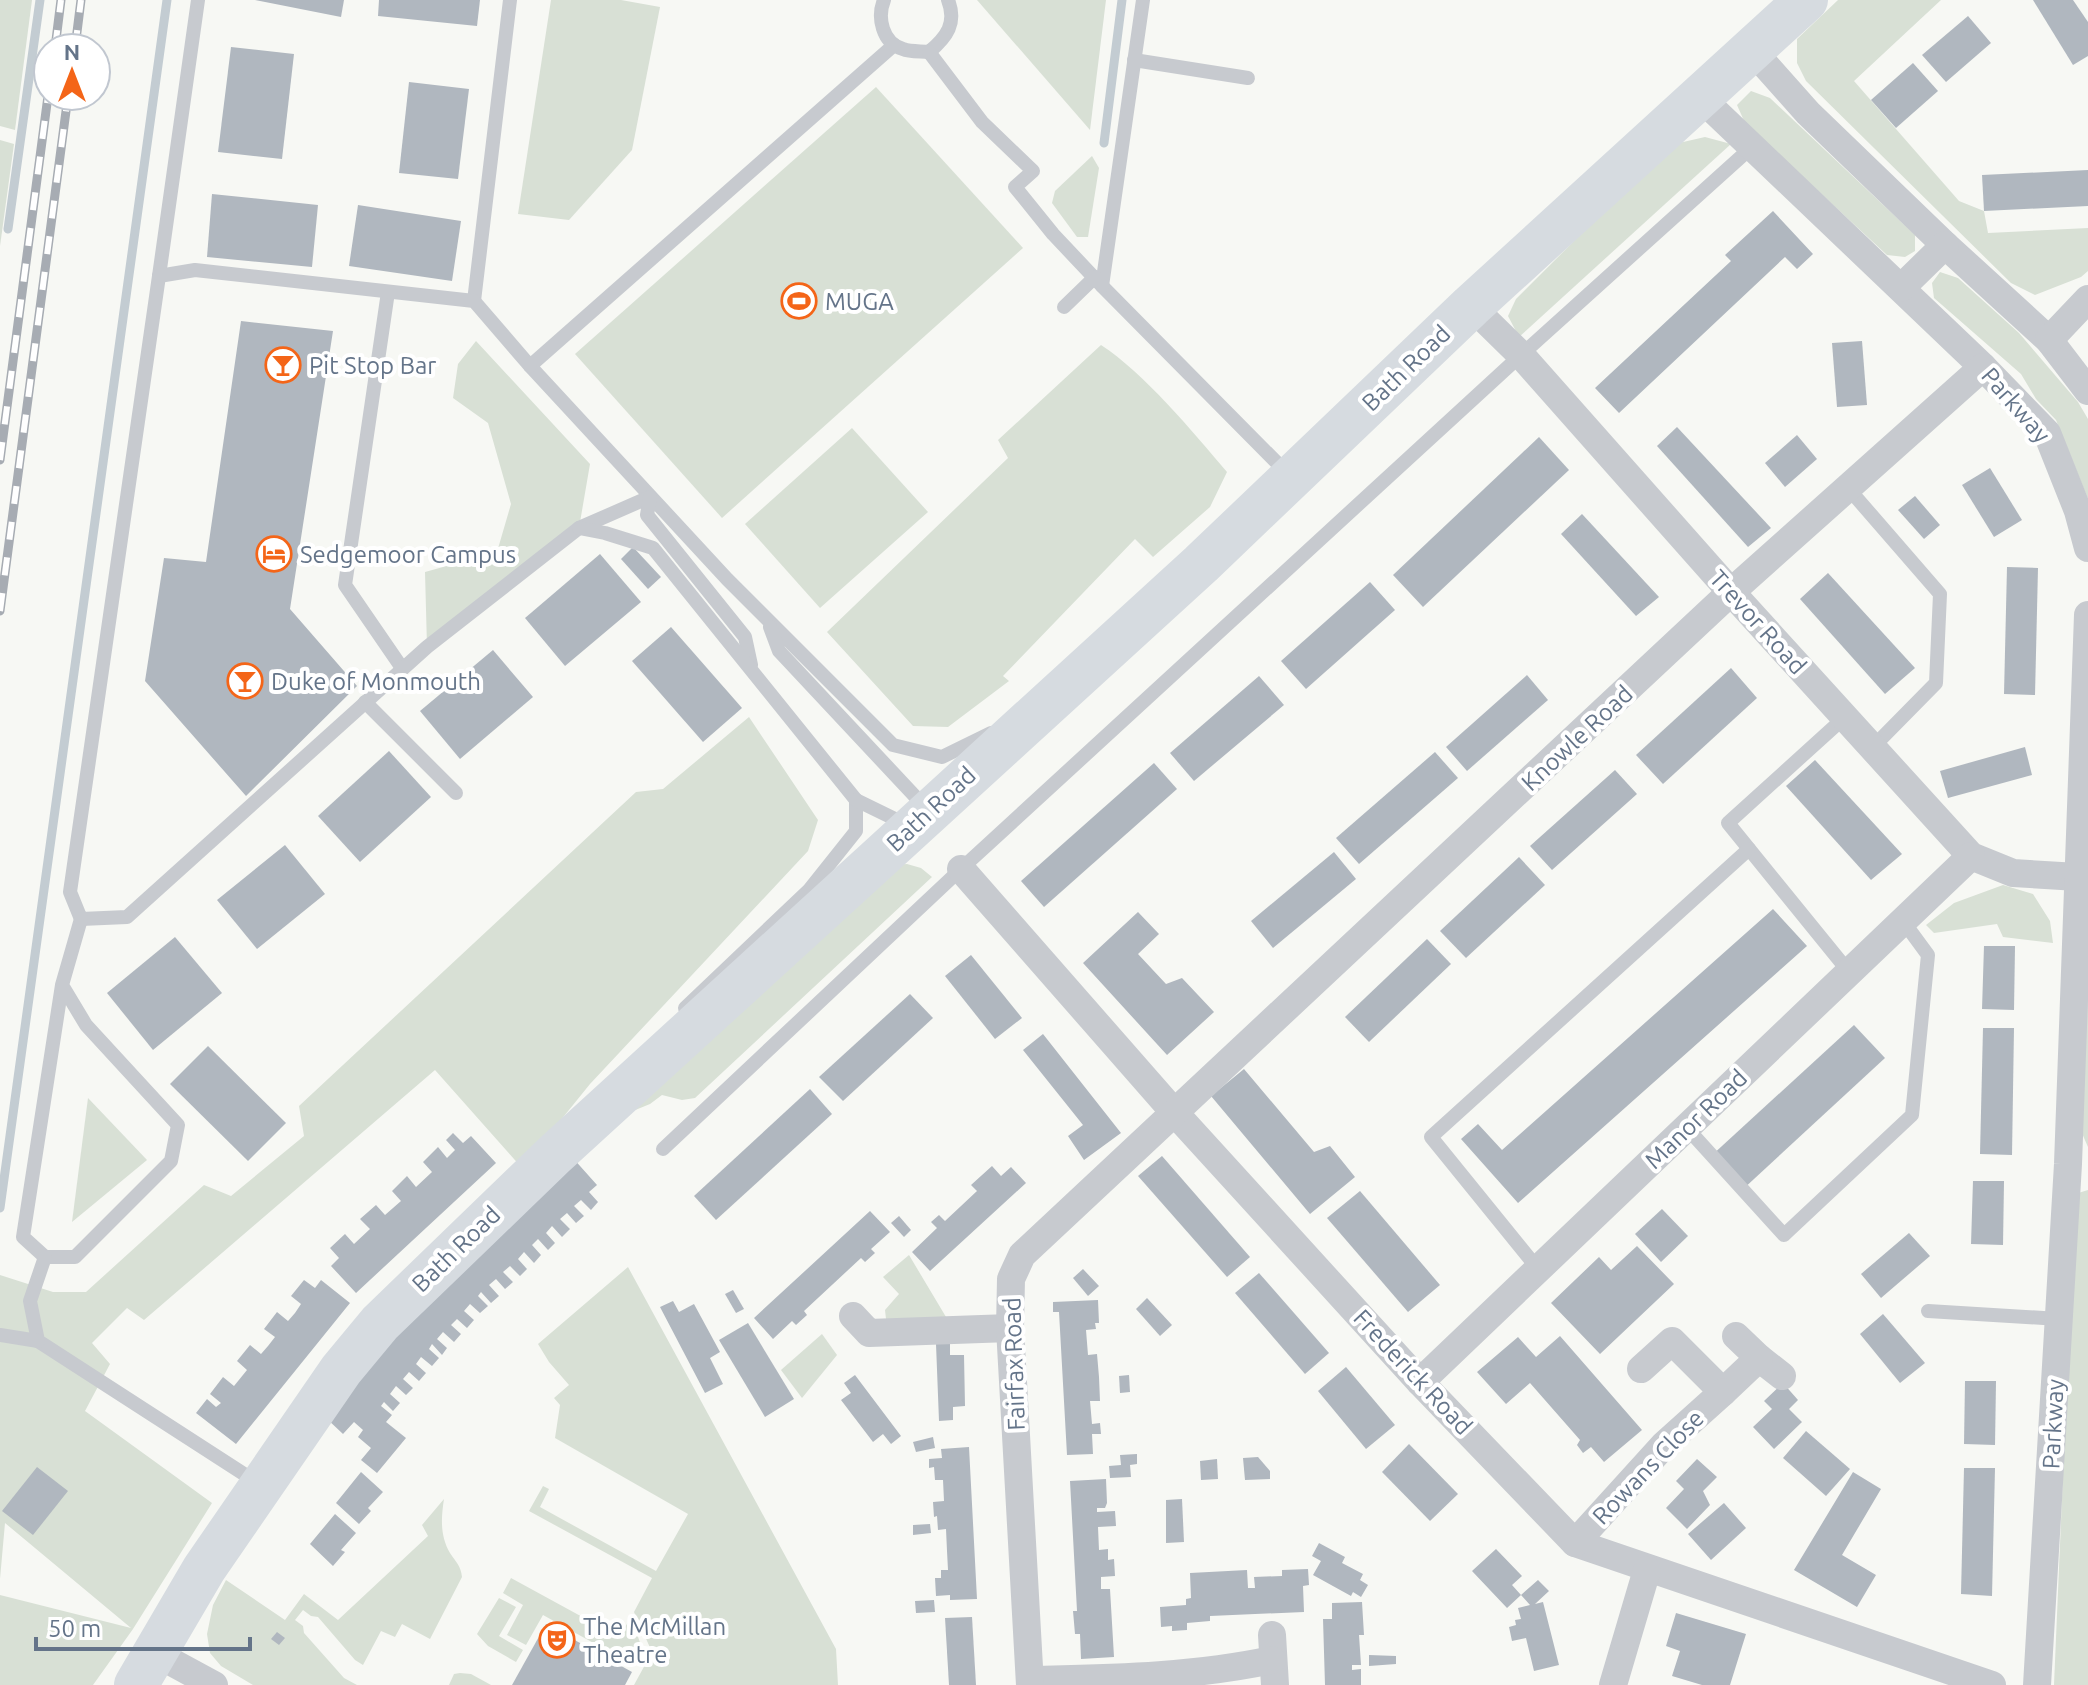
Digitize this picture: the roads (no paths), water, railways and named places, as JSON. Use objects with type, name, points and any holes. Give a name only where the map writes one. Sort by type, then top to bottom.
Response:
[{"type":"main road","name":"Bath Road","points":[[146,1669],[204,1569],[341,1370],[380,1323],[555,1154],[1201,564],[1471,306],[1806,0]]},
{"type":"street","points":[[1751,49],[1808,113],[2049,340],[2088,391]]},
{"type":"street","name":"Parkway","points":[[1701,98],[1983,367],[2047,433],[2078,511],[2088,548]]},
{"type":"street","points":[[1901,288],[1945,245]]},
{"type":"street","points":[[2049,340],[2088,299]]},
{"type":"street","name":"Trevor Road","points":[[1471,306],[1521,355],[1971,856],[2013,873],[2078,877]]},
{"type":"street","name":"Knowle Road","points":[[1174,1112],[1731,592],[1983,367]]},
{"type":"street","name":"Parkway","points":[[2037,1685],[2059,1319],[2078,1165],[2078,877],[2088,615]]},
{"type":"street","name":"Manor Road","points":[[1420,1382],[1971,856]]},
{"type":"street","name":"Frederick Road","points":[[961,869],[1174,1112],[1420,1382],[1575,1543],[1992,1685]]},
{"type":"street","name":"Fairfax Road","points":[[1030,1682],[1010,1328],[1011,1279],[1022,1255],[1174,1112]]},
{"type":"street","points":[[853,1316],[869,1333],[1010,1328]]},
{"type":"street","points":[[1736,1336],[1782,1376]]},
{"type":"street","name":"Rowans Close","points":[[1641,1369],[1672,1341],[1723,1392]]},
{"type":"street","name":"Rowans Close","points":[[1575,1543],[1664,1445],[1759,1358]]},
{"type":"street","points":[[1613,1685],[1647,1570]]},
{"type":"street","points":[[1030,1682],[1224,1671],[1273,1660]]},
{"type":"street","points":[[146,1669],[211,1684]]},
{"type":"lane","points":[[62,985],[86,1025],[178,1125],[171,1161],[75,1257],[45,1257],[23,1237],[62,985],[81,919],[70,892],[198,0]]},
{"type":"lane","points":[[474,301],[510,0]]},
{"type":"lane","points":[[884,0],[881,26],[894,45],[904,50],[929,52],[945,37],[951,26],[948,0]]},
{"type":"lane","points":[[1064,307],[1098,282],[1143,0]]},
{"type":"lane","points":[[530,366],[894,45]]},
{"type":"lane","points":[[929,52],[982,122],[1033,171],[1015,187],[1053,234],[1291,478]]},
{"type":"lane","points":[[1134,60],[1248,78]]},
{"type":"lane","points":[[663,1149],[961,869],[1753,146]]},
{"type":"lane","points":[[159,276],[195,270],[474,301],[650,497],[893,745],[942,757],[1040,709]]},
{"type":"lane","points":[[388,292],[345,585],[402,668]]},
{"type":"lane","points":[[1848,488],[1940,594],[1936,683],[1873,747]]},
{"type":"lane","points":[[81,919],[127,917],[402,668],[579,528],[650,497]]},
{"type":"lane","points":[[650,497],[647,515],[745,637],[751,670]]},
{"type":"lane","points":[[579,528],[653,548],[856,800],[899,821],[926,813],[779,651],[767,619]]},
{"type":"lane","points":[[365,702],[456,793]]},
{"type":"lane","points":[[1845,717],[1728,823],[1849,972]]},
{"type":"lane","points":[[676,1043],[685,1006],[809,890],[856,831],[856,800]]},
{"type":"lane","points":[[1538,1269],[1431,1137],[1749,849]]},
{"type":"lane","points":[[1686,1127],[1784,1235],[1912,1115],[1928,955],[1903,921]]},
{"type":"lane","points":[[38,1341],[30,1301],[45,1257]]},
{"type":"lane","points":[[1928,1311],[2059,1319]]},
{"type":"lane","points":[[0,1335],[38,1341],[261,1485]]},
{"type":"waterway","points":[[8,229],[40,0]]},
{"type":"waterway","points":[[0,1208],[167,0]]},
{"type":"waterway","points":[[1104,143],[1122,0]]},
{"type":"railway","points":[[57,32],[61,0]]},
{"type":"railway","points":[[77,32],[81,0]]},
{"type":"railway","points":[[0,460],[46,112]]},
{"type":"railway","points":[[0,611],[66,112]]},
{"type":"place","name":"MUGA","points":[[799,301]]},
{"type":"place","name":"Pit Stop Bar","points":[[283,365]]},
{"type":"place","name":"Sedgemoor Campus","points":[[274,554]]},
{"type":"place","name":"Duke of Monmouth","points":[[245,681]]},
{"type":"place","name":"The McMillan Theatre","points":[[557,1640]]}]
